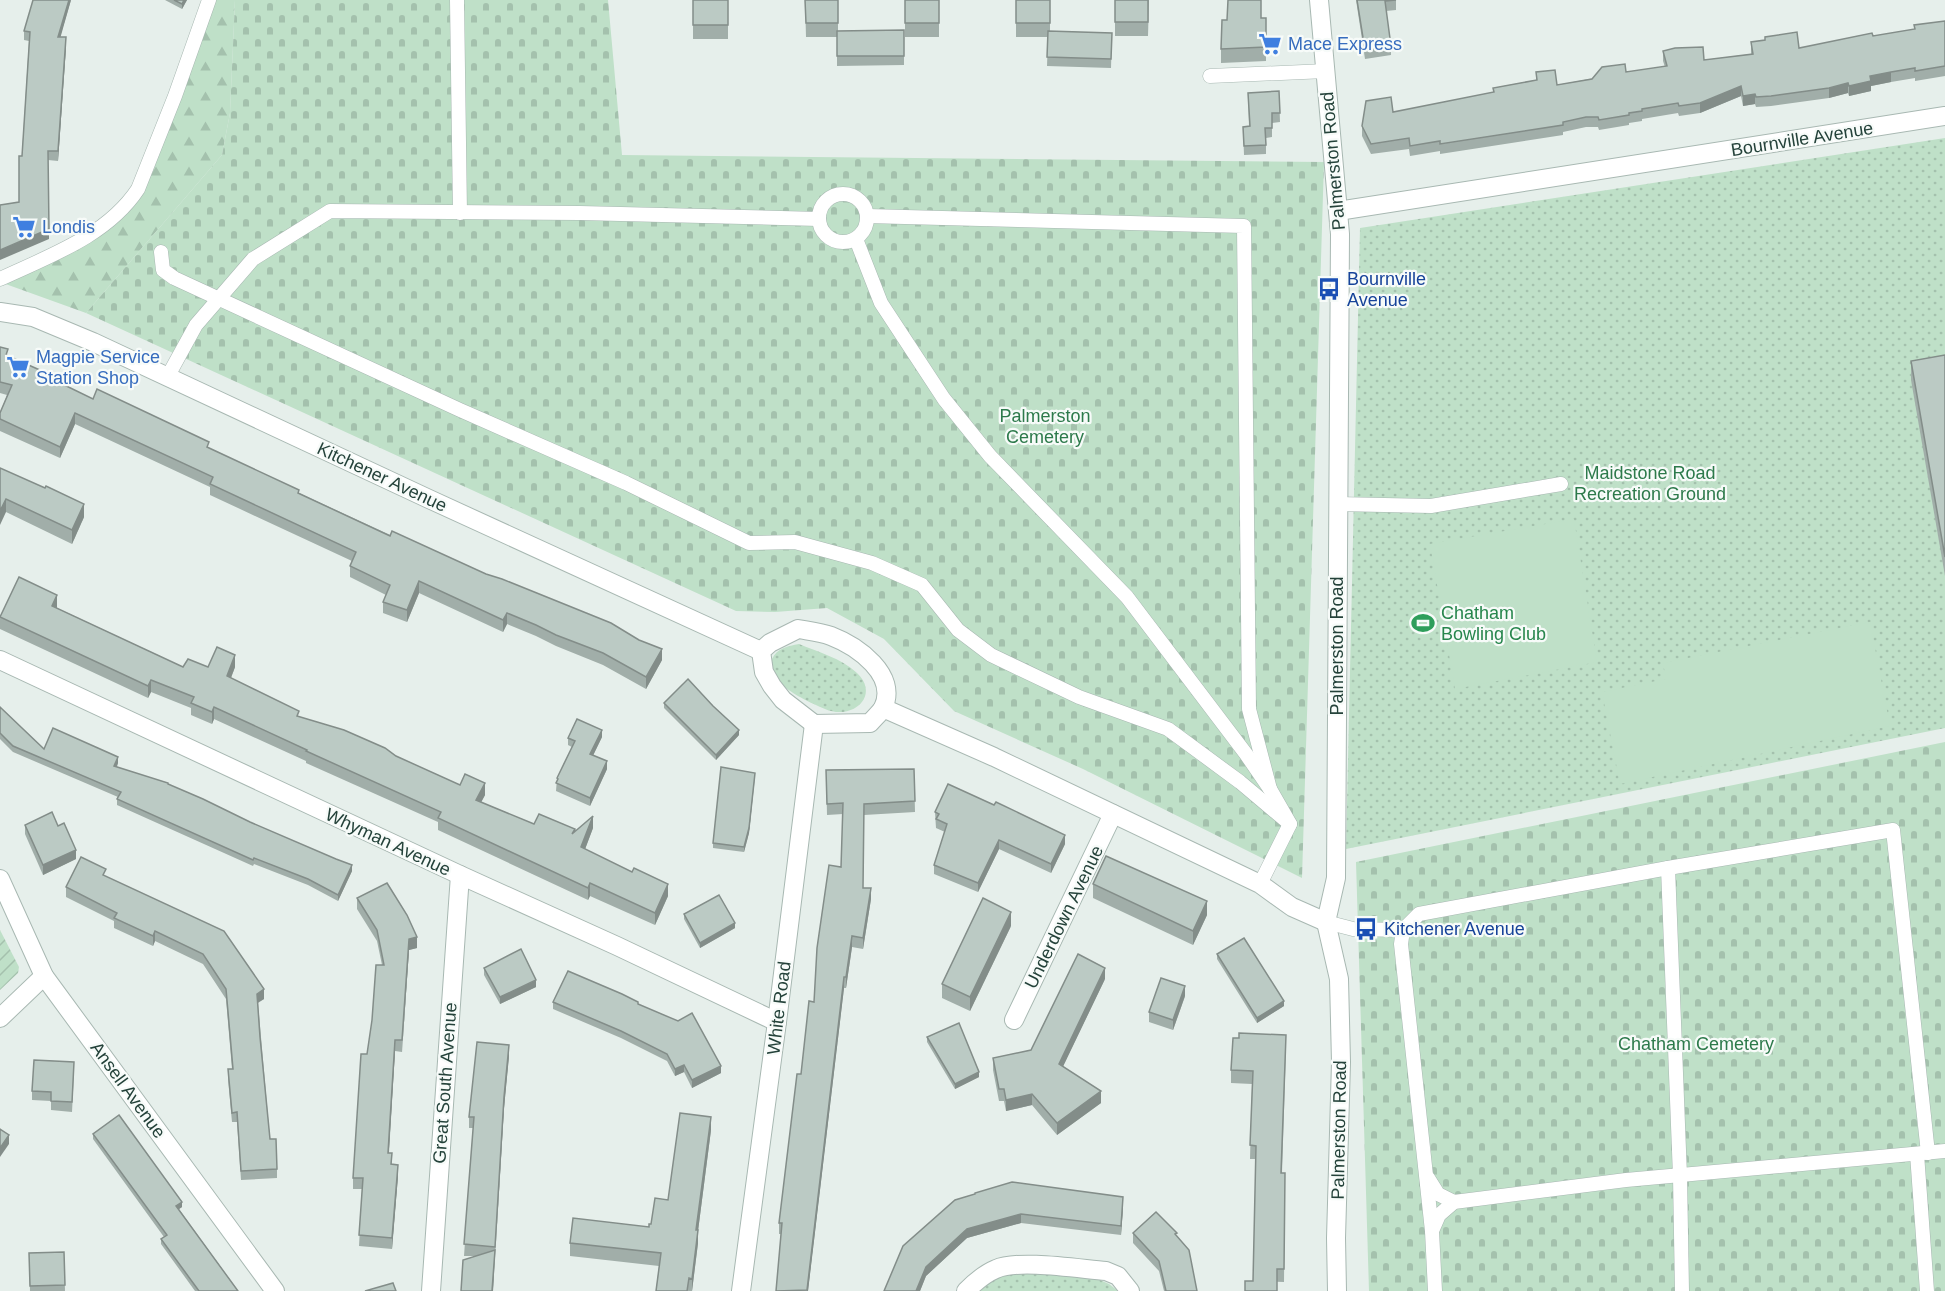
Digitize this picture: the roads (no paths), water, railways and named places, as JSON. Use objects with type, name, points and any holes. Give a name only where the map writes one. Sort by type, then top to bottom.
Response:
[{"type":"street","name":"Palmerston Road","points":[[1319,0],[1338,211],[1336,878],[1326,922],[1339,979],[1341,1062],[1336,1238],[1337,1291]]},
{"type":"street","name":"Bournville Avenue","points":[[1338,211],[1945,116]]},
{"type":"street","name":"Kitchener Avenue","points":[[0,312],[33,317],[93,342],[761,651]]},
{"type":"street","points":[[798,629],[830,636],[848,644],[865,657],[883,676],[886,691],[883,708],[870,723],[814,724],[783,700],[772,686],[764,672],[761,651],[780,637],[798,629]]},
{"type":"street","name":"Whyman Avenue","points":[[0,660],[777,1022]]},
{"type":"street","points":[[883,708],[1260,884],[1292,907],[1326,922]]},
{"type":"street","name":"White Road","points":[[741,1291],[814,724]]},
{"type":"street","name":"Underdown Avenue","points":[[1014,1020],[1113,814]]},
{"type":"street","name":"Great South Avenue","points":[[431,1291],[460,875]]},
{"type":"street","name":"Ansell Avenue","points":[[0,879],[44,976],[275,1291]]},
{"type":"street","points":[[0,1018],[44,976]]},
{"type":"street","points":[[966,1291],[980,1277],[997,1268],[1015,1264],[1106,1271],[1118,1276],[1130,1291]]},
{"type":"lane","points":[[0,279],[88,236],[129,202],[138,189],[209,0]]},
{"type":"lane","points":[[457,0],[460,213]]},
{"type":"lane","points":[[1210,76],[1326,71]]},
{"type":"lane","points":[[840,195],[855,197],[865,209],[867,224],[856,239],[839,242],[824,233],[819,219],[820,210],[825,203],[840,195]]},
{"type":"lane","points":[[168,376],[196,325],[253,259],[330,211],[580,213],[819,219]]},
{"type":"lane","points":[[867,216],[1244,226],[1250,709],[1270,789]]},
{"type":"lane","points":[[856,239],[881,303],[944,399],[990,456],[1127,597],[1246,754],[1290,824]]},
{"type":"lane","points":[[161,252],[164,270],[174,278],[438,400],[626,483],[749,543],[795,542],[872,563],[922,585],[958,630],[991,656],[1079,697],[1168,729],[1240,782],[1290,824]]},
{"type":"lane","points":[[1337,504],[1431,506],[1561,484]]},
{"type":"lane","points":[[1260,884],[1290,824]]},
{"type":"lane","points":[[1435,1291],[1432,1231],[1401,944],[1403,930],[1419,914],[1668,868],[1893,830],[1922,1153],[1927,1291]]},
{"type":"lane","points":[[1668,868],[1680,1176],[1682,1291]]},
{"type":"lane","points":[[1326,922],[1353,929],[1403,930]]},
{"type":"lane","points":[[1432,1231],[1439,1215],[1454,1202],[1626,1180],[1945,1151]]},
{"type":"lane","points":[[1426,1175],[1438,1194],[1454,1202]]},
{"type":"place","name":"Mace Express","points":[[1270,44]]},
{"type":"place","name":"Londis","points":[[24,227]]},
{"type":"place","name":"Bournville Avenue","points":[[1329,289]]},
{"type":"place","name":"Magpie Service Station Shop","points":[[18,367]]},
{"type":"place","name":"Chatham Bowling Club","points":[[1423,623]]},
{"type":"place","name":"Kitchener Avenue","points":[[1366,929]]},
{"type":"park label","name":"Palmerston Cemetery","points":[[1045,426]]},
{"type":"park label","name":"Maidstone Road Recreation Ground","points":[[1650,483]]},
{"type":"park label","name":"Chatham Cemetery","points":[[1696,1044]]}]
